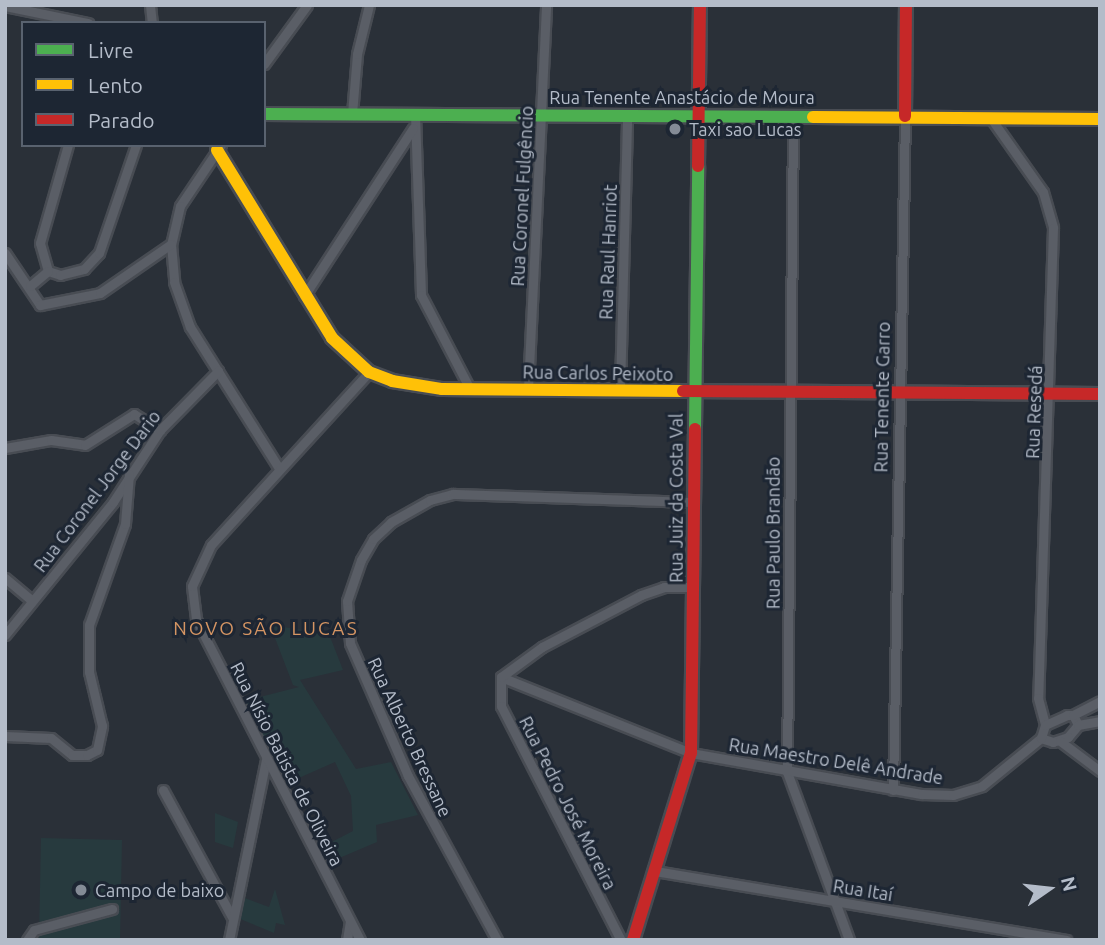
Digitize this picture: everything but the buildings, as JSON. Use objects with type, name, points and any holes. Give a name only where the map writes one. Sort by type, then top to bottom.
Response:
[{"type":"street","points":[[266,61],[307,5]]},
{"type":"street","points":[[352,114],[357,54],[369,5]]},
{"type":"street","name":"Rua Coronel Fulgêncio","points":[[528,388],[546,5]]},
{"type":"street","name":"Rua Juiz da Costa Val","points":[[633,940],[691,754],[695,502],[693,393],[700,5]]},
{"type":"street","name":"Rua Tenente Garro","points":[[893,790],[906,5]]},
{"type":"street","points":[[5,6],[82,21]]},
{"type":"street","name":"Rua Tenente Anastácio de Moura","points":[[266,114],[352,114],[415,120],[542,114],[698,118],[793,115],[1100,119]]},
{"type":"street","name":"Rua Paulo Brandão","points":[[793,115],[787,772],[849,940]]},
{"type":"street","name":"Rua Raul Hanriot","points":[[620,389],[627,117]]},
{"type":"street","name":"Rua Resedá","points":[[990,117],[1050,210],[1051,394],[1038,698],[1045,725]]},
{"type":"street","points":[[304,296],[415,120]]},
{"type":"street","points":[[415,120],[421,295],[470,389]]},
{"type":"street","points":[[48,271],[40,243],[67,147]]},
{"type":"street","points":[[48,271],[60,275],[84,269],[99,253],[135,147]]},
{"type":"street","points":[[219,148],[180,206],[170,243],[179,304],[278,467]]},
{"type":"street","name":"Rua Carlos Peixoto","points":[[219,148],[304,296],[332,338],[369,372],[417,387],[620,389],[693,393],[1100,394]]},
{"type":"street","points":[[5,253],[30,286],[36,303],[54,304],[100,293],[170,243]]},
{"type":"street","points":[[30,286],[48,271]]},
{"type":"street","name":"Rua Coronel Jorge Dario","points":[[5,635],[113,502],[160,430],[218,371]]},
{"type":"street","name":"Rua Nísio Batista de Oliveira","points":[[360,940],[196,619],[191,586],[211,545],[278,467],[369,372]]},
{"type":"street","points":[[5,448],[51,440],[88,443],[134,414],[160,430]]},
{"type":"street","points":[[5,737],[51,738],[72,754],[87,755],[97,750],[103,726],[89,672],[89,625],[125,524],[129,474]]},
{"type":"street","name":"Rua Alberto Bressane","points":[[497,940],[408,776],[350,643],[347,601],[361,560],[373,539],[391,522],[430,500],[453,494],[695,502]]},
{"type":"street","points":[[5,578],[32,601]]},
{"type":"street","points":[[501,677],[542,647],[641,595],[664,587],[694,587]]},
{"type":"street","name":"Rua Maestro Delê Andrade","points":[[501,677],[691,754],[938,796],[968,792],[982,786],[1041,738]]},
{"type":"street","name":"Rua Pedro José Moreira","points":[[501,677],[501,706],[621,940]]},
{"type":"street","points":[[1060,741],[1075,720],[1100,701]]},
{"type":"street","points":[[1100,721],[1075,720],[1045,725],[1041,738],[1060,741],[1100,771]]},
{"type":"street","points":[[229,940],[266,759]]},
{"type":"street","points":[[163,790],[233,919]]},
{"type":"street","name":"Rua Itaí","points":[[655,871],[1066,940]]},
{"type":"street","points":[[27,940],[34,930],[112,909]]},
{"type":"street","points":[[346,940],[350,922]]},
{"type":"green space","points":[[270,625],[329,634],[343,670],[300,680],[356,769],[391,762],[418,815],[376,825],[377,842],[330,862],[322,847],[353,831],[351,796],[335,762],[283,785],[240,702],[299,687],[293,685]]},
{"type":"green space","points":[[215,813],[238,822],[233,848],[215,842]]},
{"type":"green space","name":"Campo de baixo","points":[[41,838],[122,840],[120,940],[39,940]]},
{"type":"green space","points":[[275,889],[285,925],[276,923],[274,933],[238,918],[242,897],[269,907]]},
{"type":"traffic: fast","points":[[266,114],[813,117]]},
{"type":"traffic: fast","points":[[695,429],[698,166]]},
{"type":"traffic: slow","points":[[813,117],[1100,119]]},
{"type":"traffic: slow","points":[[217,150],[332,338],[369,372],[392,381],[442,389],[683,391]]},
{"type":"traffic: jam","points":[[698,166],[700,5]]},
{"type":"traffic: jam","points":[[905,116],[906,5]]},
{"type":"traffic: jam","points":[[683,391],[1100,394]]},
{"type":"traffic: jam","points":[[633,940],[691,753],[695,429]]},
{"type":"place","name":"Taxi sao Lucas","points":[[675,129]]},
{"type":"place","name":"Campo de baixo","points":[[81,890]]},
{"type":"district","name":"NOVO SÃO LUCAS","points":[[266,629]]}]
